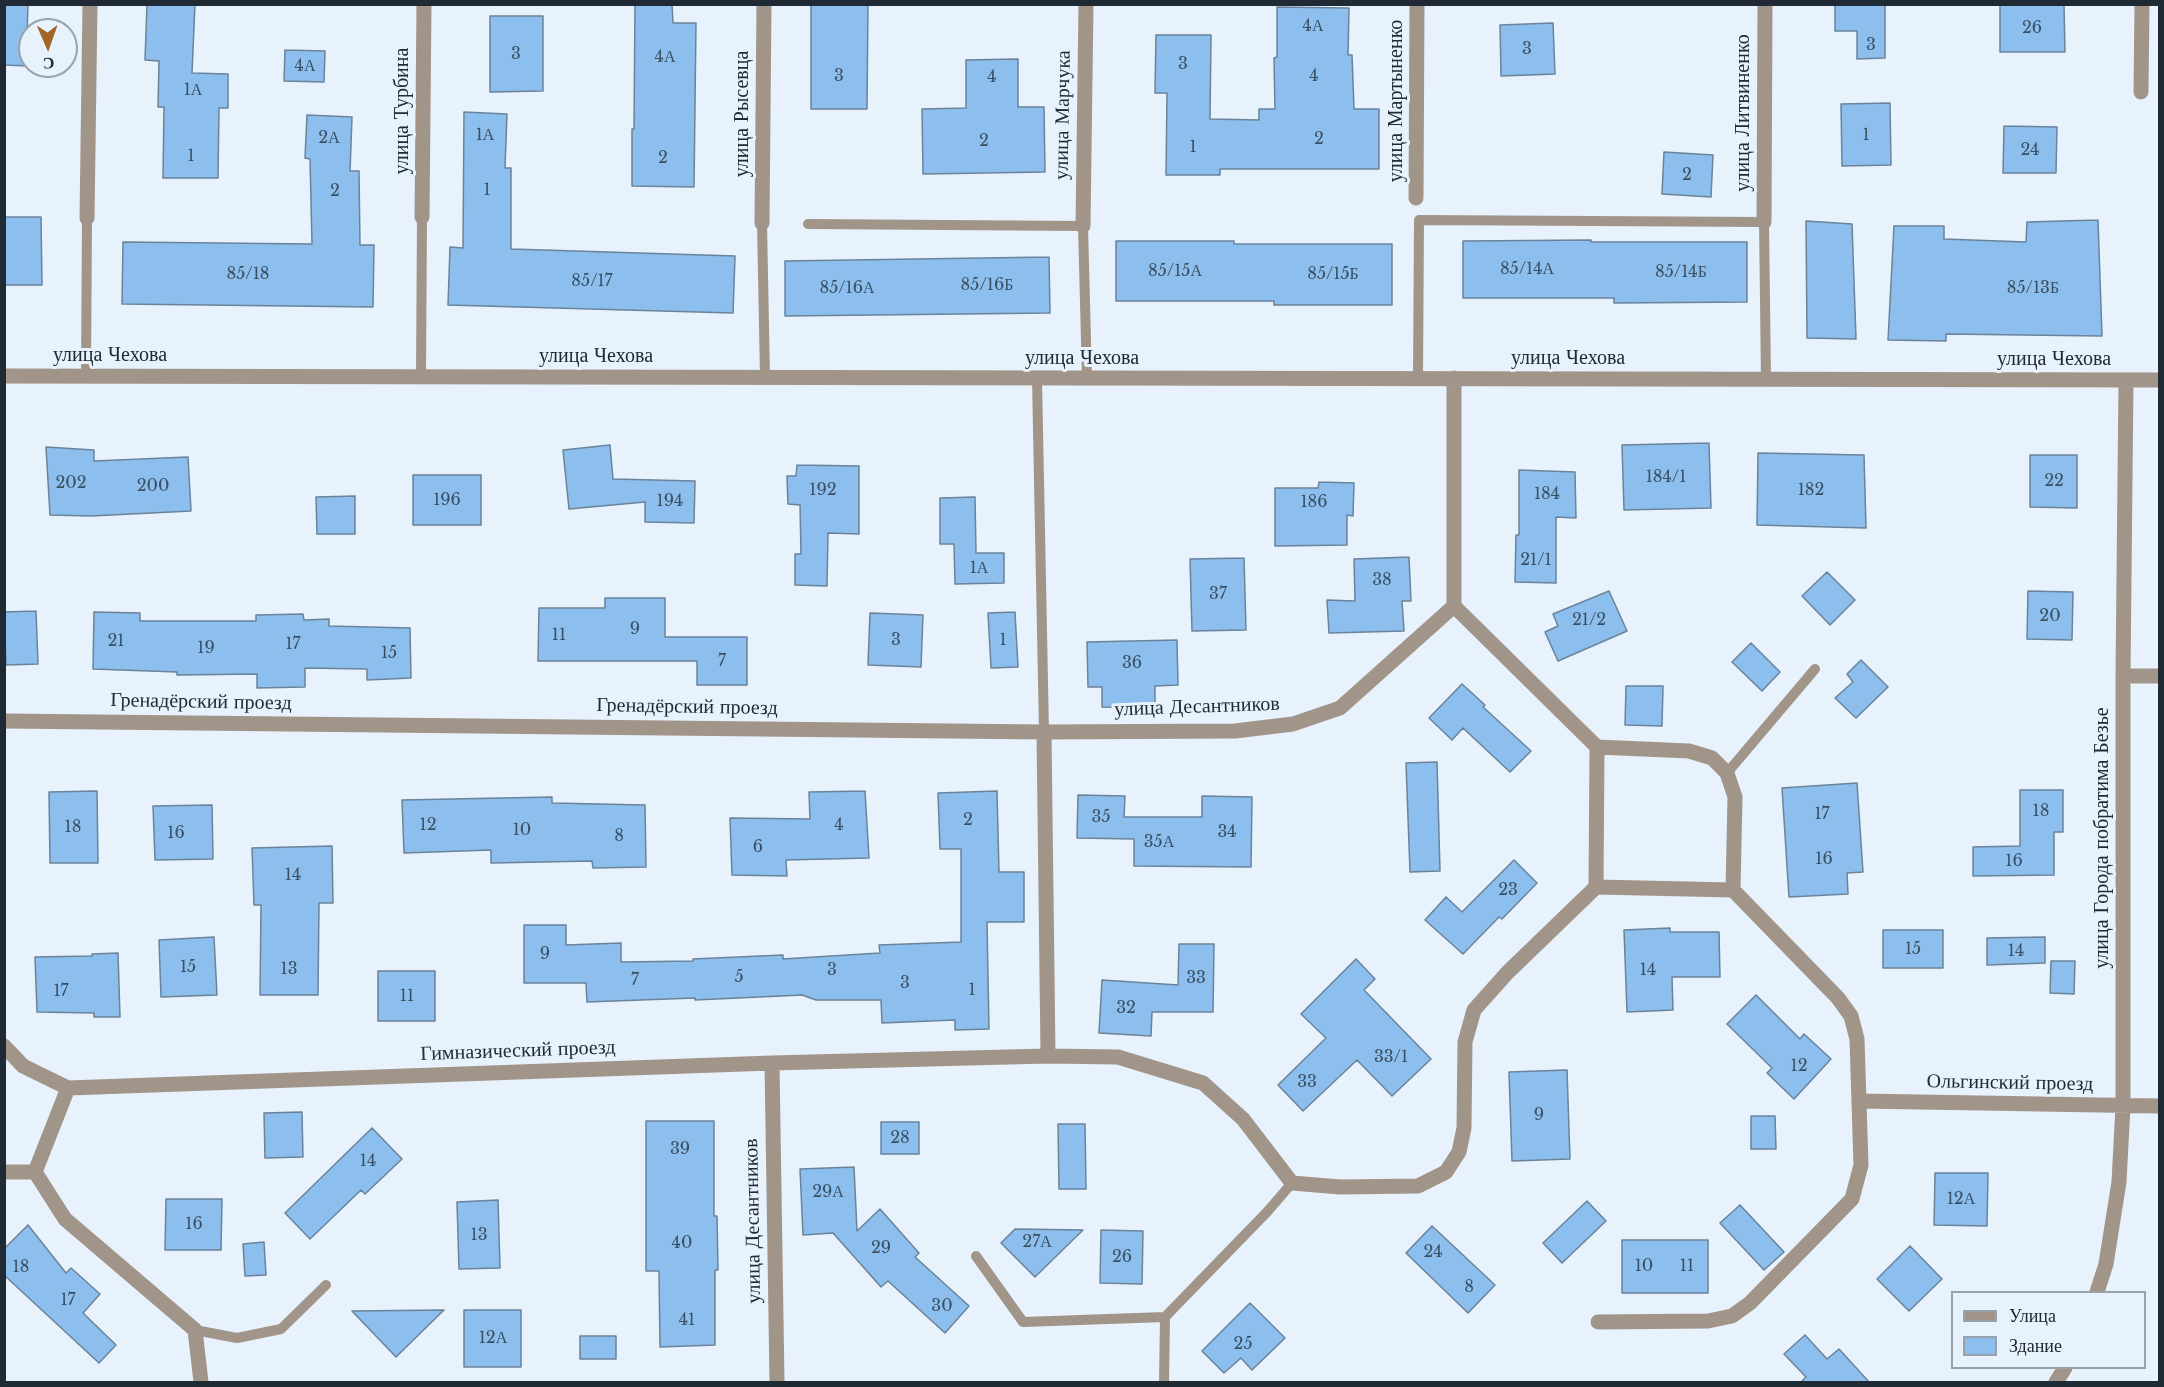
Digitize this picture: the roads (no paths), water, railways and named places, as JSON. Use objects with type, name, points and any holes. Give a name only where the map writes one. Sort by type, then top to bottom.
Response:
[{"type":"street","points":[[87,218],[90,4]]},
{"type":"street","name":"улица Турбина","points":[[422,217],[424,4]]},
{"type":"street","name":"улица Рысевца","points":[[762,223],[764,4]]},
{"type":"street","name":"улица Марчука","points":[[1083,226],[1086,4]]},
{"type":"street","name":"улица Мартыненко","points":[[1416,198],[1417,4]]},
{"type":"street","name":"улица Литвиненко","points":[[1764,222],[1765,4]]},
{"type":"street","points":[[2141,92],[2142,4]]},
{"type":"street","name":"улица Чехова","points":[[4,376],[2160,380]]},
{"type":"street","points":[[1454,378],[1455,606],[1597,747],[1689,750],[1712,758],[1727,773],[1735,797],[1733,890]]},
{"type":"street","name":"улица Города побратима Безье","points":[[2098,1291],[2106,1264],[2119,1182],[2123,1106],[2126,380]]},
{"type":"street","name":"улица Десантников","points":[[1044,732],[1235,730],[1293,724],[1340,708],[1455,606]]},
{"type":"street","points":[[2123,676],[2160,676]]},
{"type":"street","name":"Гренадёрский проезд","points":[[4,721],[1044,732]]},
{"type":"street","points":[[1044,732],[1048,1056],[1118,1056],[1203,1083],[1243,1119],[1292,1183],[1340,1187],[1418,1186],[1446,1172],[1459,1152],[1464,1128],[1465,1042],[1474,1010],[1507,973],[1596,887],[1733,890],[1838,998],[1851,1016],[1857,1038],[1861,1165],[1851,1199],[1750,1303],[1732,1316],[1708,1321],[1598,1322]]},
{"type":"street","points":[[1596,887],[1597,747]]},
{"type":"street","name":"Гимназический проезд","points":[[4,1046],[23,1066],[68,1088],[772,1063],[1048,1056]]},
{"type":"street","name":"улица Десантников","points":[[772,1063],[776,1380]]},
{"type":"street","points":[[35,1172],[68,1088]]},
{"type":"street","name":"Ольгинский проезд","points":[[1860,1101],[2160,1106]]},
{"type":"street","points":[[4,1172],[35,1172]]},
{"type":"street","points":[[35,1172],[65,1219],[195,1330],[201,1383]]},
{"type":"street","points":[[2056,1383],[2064,1369]]},
{"type":"lane","points":[[421,376],[422,217]]},
{"type":"lane","points":[[86,376],[87,218]]},
{"type":"lane","points":[[1418,378],[1419,220],[1764,222],[1766,380]]},
{"type":"lane","points":[[762,223],[765,378]]},
{"type":"lane","points":[[808,224],[1083,226],[1087,379]]},
{"type":"lane","points":[[1037,379],[1044,732]]},
{"type":"lane","points":[[1727,773],[1815,669]]},
{"type":"lane","points":[[1164,1383],[1165,1317],[1267,1212],[1292,1183]]},
{"type":"lane","points":[[976,1256],[1023,1322],[1165,1317]]},
{"type":"lane","points":[[195,1330],[237,1338],[281,1329],[326,1285]]}]
